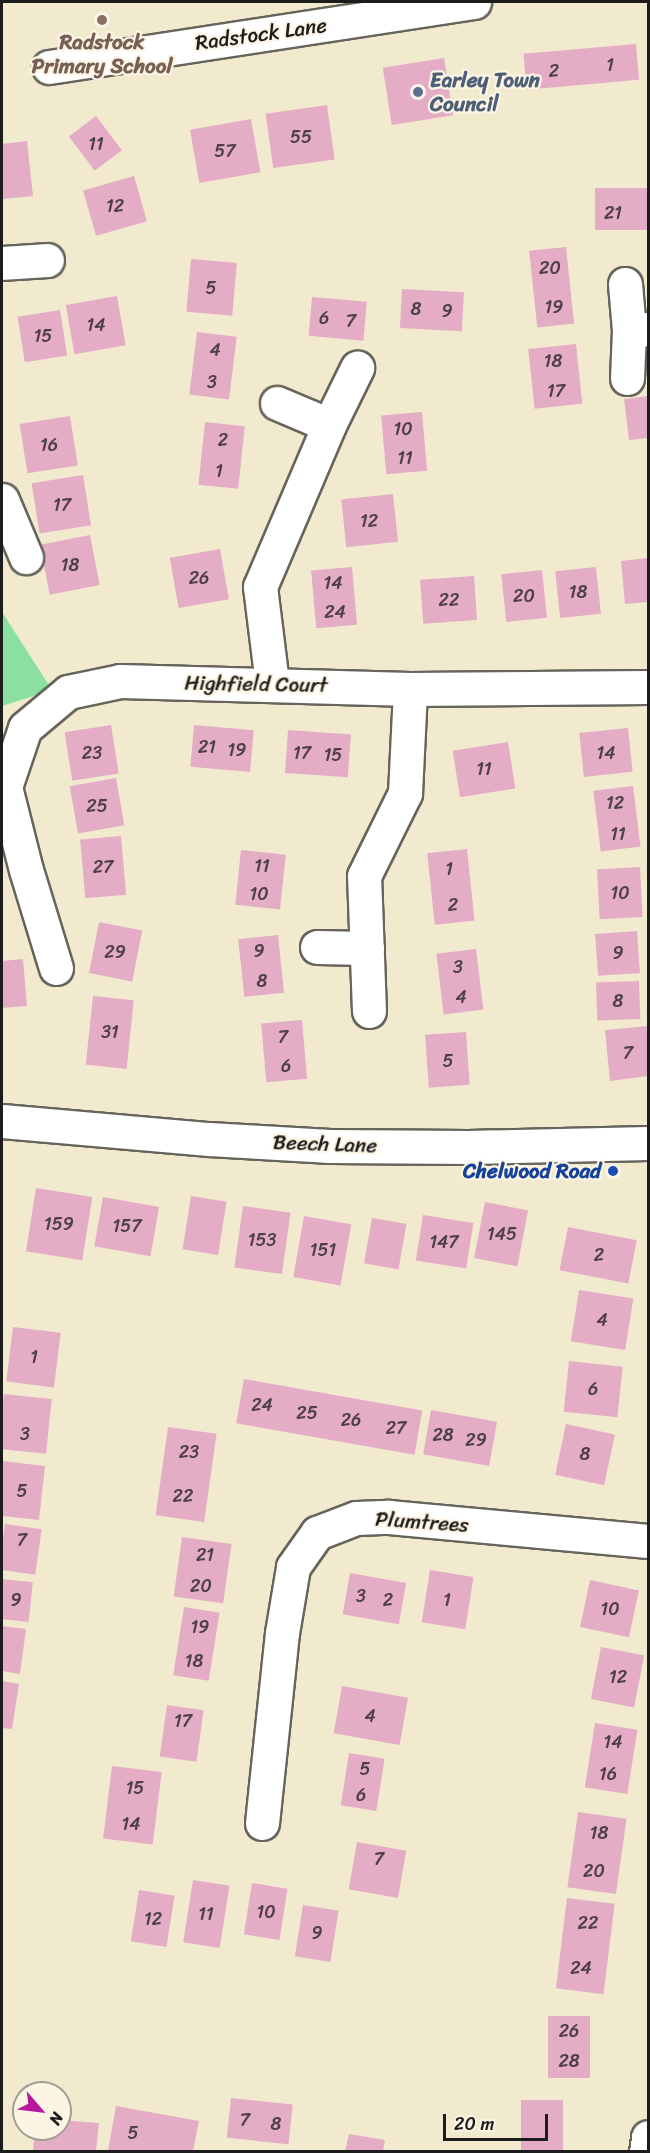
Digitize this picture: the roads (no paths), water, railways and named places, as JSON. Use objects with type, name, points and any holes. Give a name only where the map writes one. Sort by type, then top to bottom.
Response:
[{"type":"street","name":"Radstock Lane","points":[[49,67],[474,2]]},
{"type":"street","points":[[2,263],[47,260]]},
{"type":"street","points":[[625,284],[639,330],[627,378]]},
{"type":"street","points":[[272,683],[260,587],[329,425],[357,368]]},
{"type":"street","points":[[277,403],[329,425]]},
{"type":"street","points":[[2,500],[26,557]]},
{"type":"street","name":"Highfield Court","points":[[56,968],[14,872],[5,787],[25,728],[68,692],[120,681],[272,683],[410,689],[648,687]]},
{"type":"street","points":[[369,1011],[364,876],[405,793],[410,689]]},
{"type":"street","points":[[317,947],[367,948]]},
{"type":"street","name":"Beech Lane","points":[[2,1121],[209,1139],[330,1146],[468,1147],[648,1143]]},
{"type":"street","name":"Plumtrees","points":[[262,1823],[282,1633],[293,1567],[317,1533],[356,1518],[389,1517],[648,1541]]},
{"type":"street","points":[[646,2151],[648,2137]]},
{"type":"place","name":"Radstock Primary School","points":[[102,20]]},
{"type":"place","name":"Earley Town Council","points":[[418,92]]},
{"type":"place","name":"Chelwood Road","points":[[613,1171]]}]
